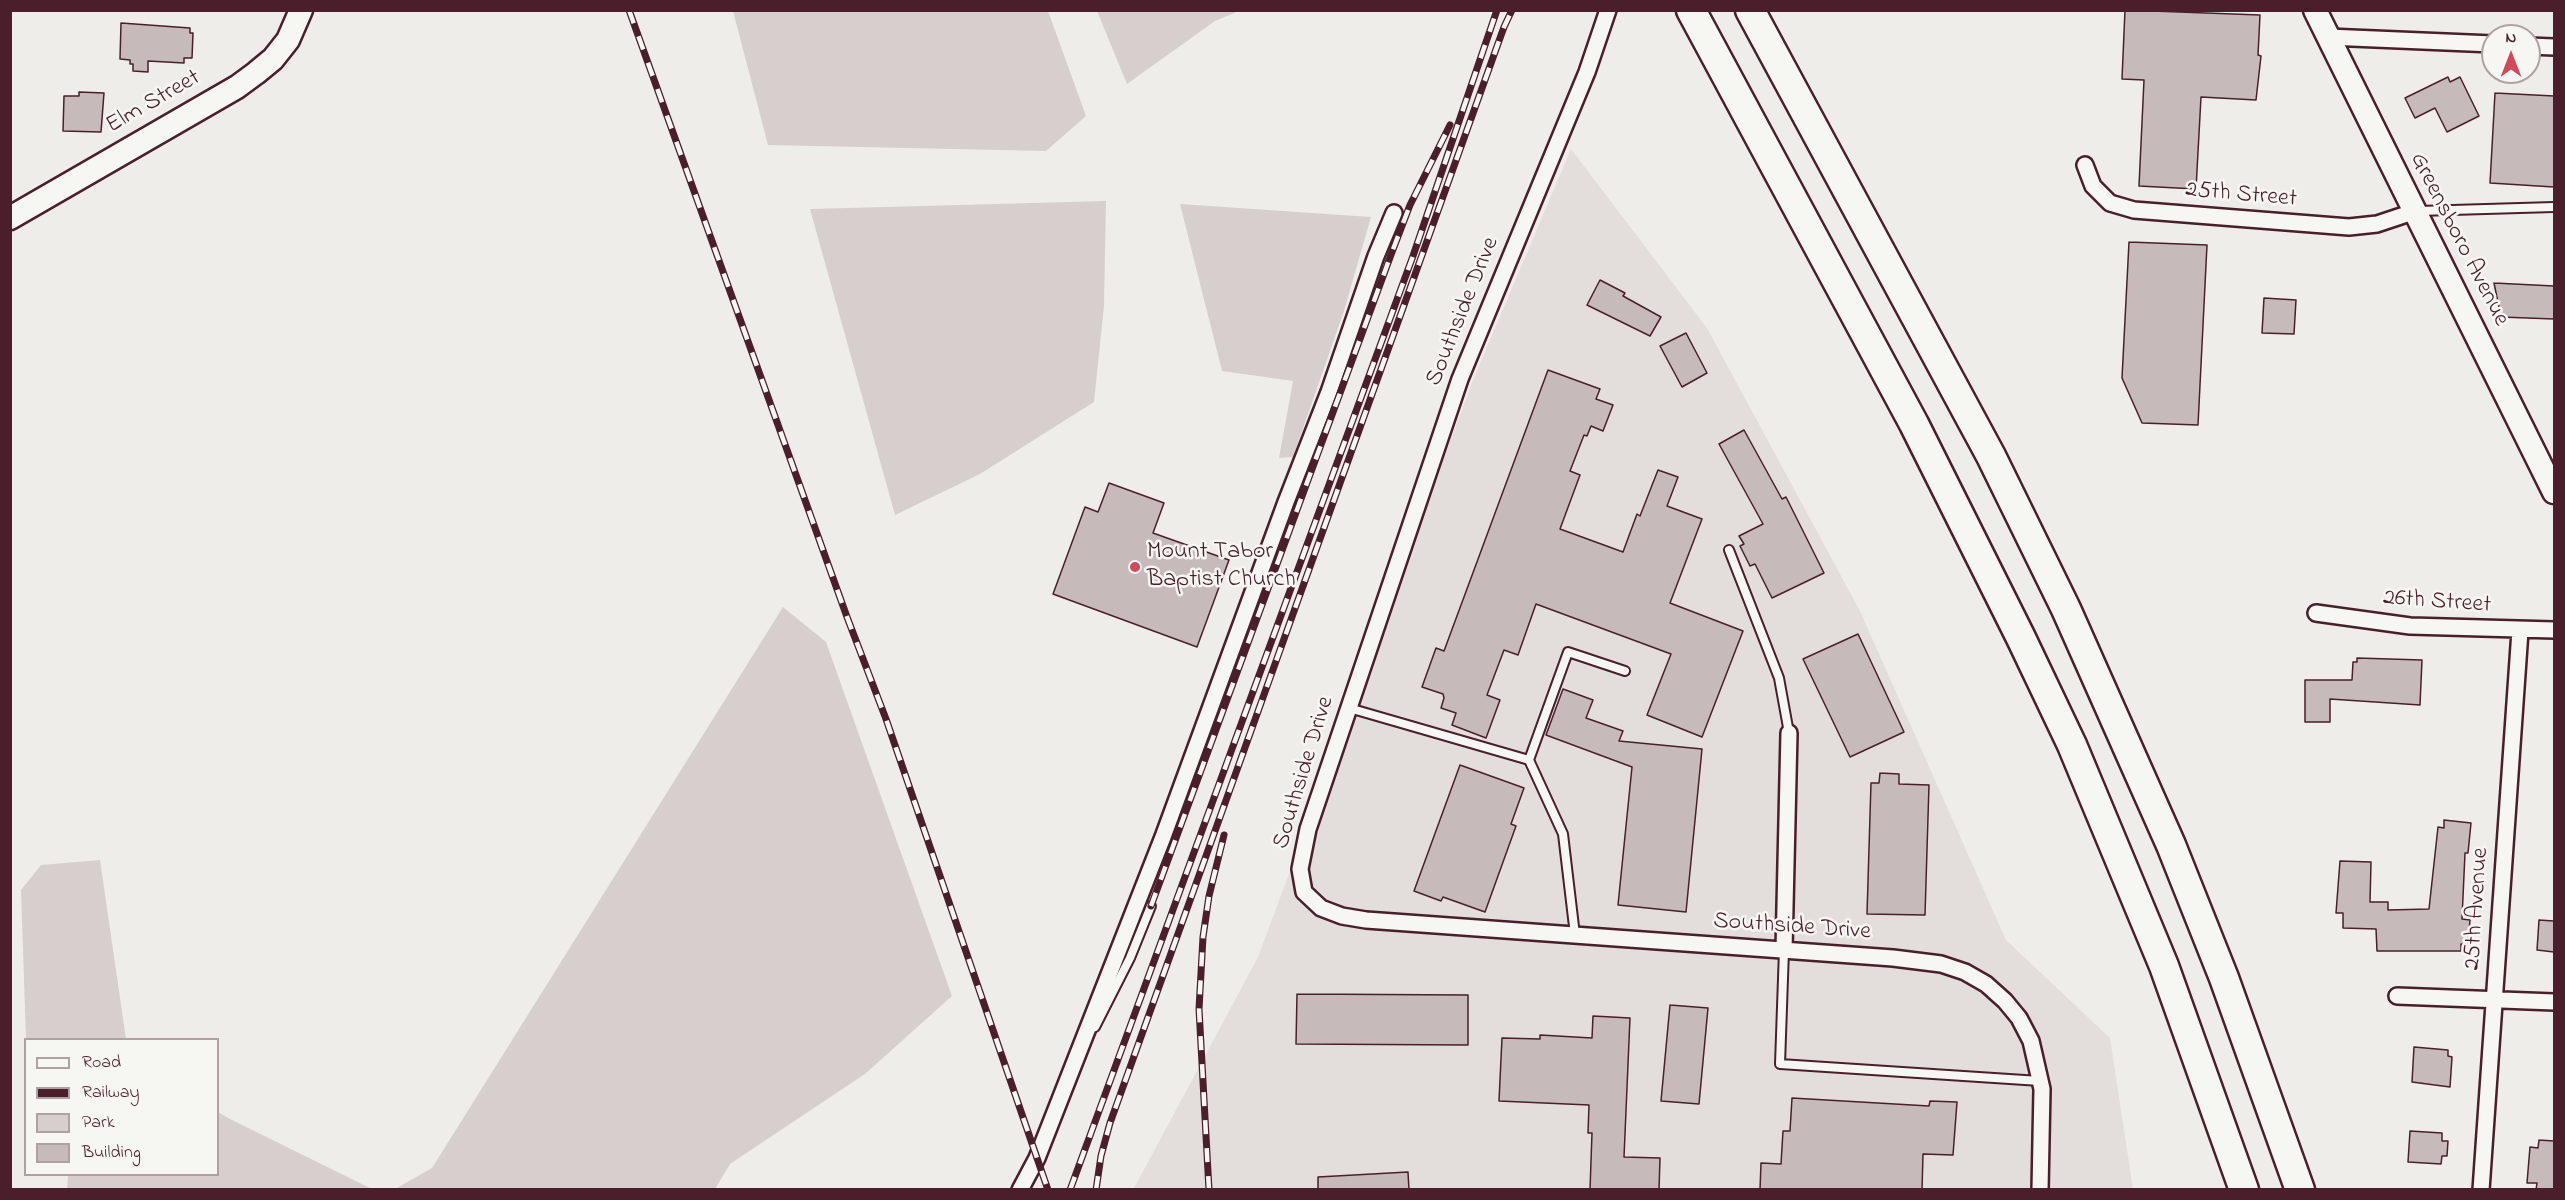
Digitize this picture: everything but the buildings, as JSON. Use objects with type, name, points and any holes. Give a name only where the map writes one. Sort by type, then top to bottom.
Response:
[{"type":"highway","points":[[1690,10],[1968,530],[2072,746],[2164,966],[2244,1190]]},
{"type":"highway","points":[[1750,10],[1991,456],[2075,630],[2175,856],[2224,978],[2300,1190]]},
{"type":"main road","name":"Elm Street","points":[[10,218],[237,87],[273,59],[288,40],[301,10]]},
{"type":"main road","name":"Greensboro Avenue","points":[[2315,10],[2413,212],[2554,492]]},
{"type":"street","name":"Southside Drive","points":[[1608,10],[1587,72],[1460,379],[1303,849],[1300,869],[1304,892],[1321,908],[1342,916],[1366,920],[1893,958],[1941,964],[1965,972],[1986,984],[2005,1001],[2019,1018],[2031,1041],[2040,1081],[2040,1190]]},
{"type":"street","points":[[2328,37],[2481,43]]},
{"type":"street","name":"25th Street","points":[[2085,165],[2093,186],[2110,203],[2134,210],[2349,227],[2377,224],[2413,212]]},
{"type":"street","points":[[1020,1190],[1037,1158],[1068,1082],[1163,837],[1286,502],[1329,392],[1376,256],[1394,213]]},
{"type":"street","name":"26th Street","points":[[2316,613],[2410,626],[2520,631],[2554,630]]},
{"type":"street","name":"25th Avenue","points":[[2481,1190],[2520,631]]},
{"type":"street","points":[[1785,950],[1789,733]]},
{"type":"street","points":[[2397,996],[2554,1002]]},
{"type":"lane","points":[[2413,212],[2554,207]]},
{"type":"lane","points":[[1729,550],[1779,678],[1789,733]]},
{"type":"lane","points":[[1575,935],[1563,834],[1528,760],[1568,652],[1625,671]]},
{"type":"lane","points":[[1349,708],[1528,760]]},
{"type":"lane","points":[[1068,1082],[1130,958],[1151,906]]},
{"type":"lane","points":[[1785,950],[1780,1064],[2040,1081]]},
{"type":"shaded area","points":[[1571,149],[1707,328],[1860,611],[2006,940],[2110,1038],[2133,1189],[1133,1190],[1258,957],[1473,380]]},
{"type":"green space","points":[[733,11],[1048,11],[1086,116],[1046,151],[768,145]]},
{"type":"green space","points":[[1097,11],[1239,11],[1215,21],[1127,84]]},
{"type":"green space","points":[[1106,201],[1104,306],[1094,402],[980,474],[895,515],[810,209]]},
{"type":"green space","points":[[1180,204],[1371,217],[1344,311],[1293,457],[1279,458],[1293,381],[1222,371]]},
{"type":"green space","points":[[783,607],[826,642],[952,996],[865,1074],[730,1164],[715,1189],[395,1189],[432,1168]]},
{"type":"green space","points":[[100,860],[126,1038],[26,1038],[21,890],[41,865]]},
{"type":"green space","points":[[219,1113],[372,1189],[67,1189],[68,1176],[219,1176]]},
{"type":"railway","points":[[629,10],[847,617],[886,719],[1048,1190]]},
{"type":"railway","points":[[1070,1190],[1413,256],[1497,10]]},
{"type":"railway","points":[[1096,1190],[1101,1156],[1110,1123],[1512,10]]},
{"type":"railway","points":[[1151,906],[1392,252],[1410,205],[1450,125]]},
{"type":"railway","points":[[1209,1190],[1199,1009],[1203,937],[1209,896],[1224,835]]},
{"type":"place","name":"Mount Tabor Baptist Church","points":[[1135,567]]}]
